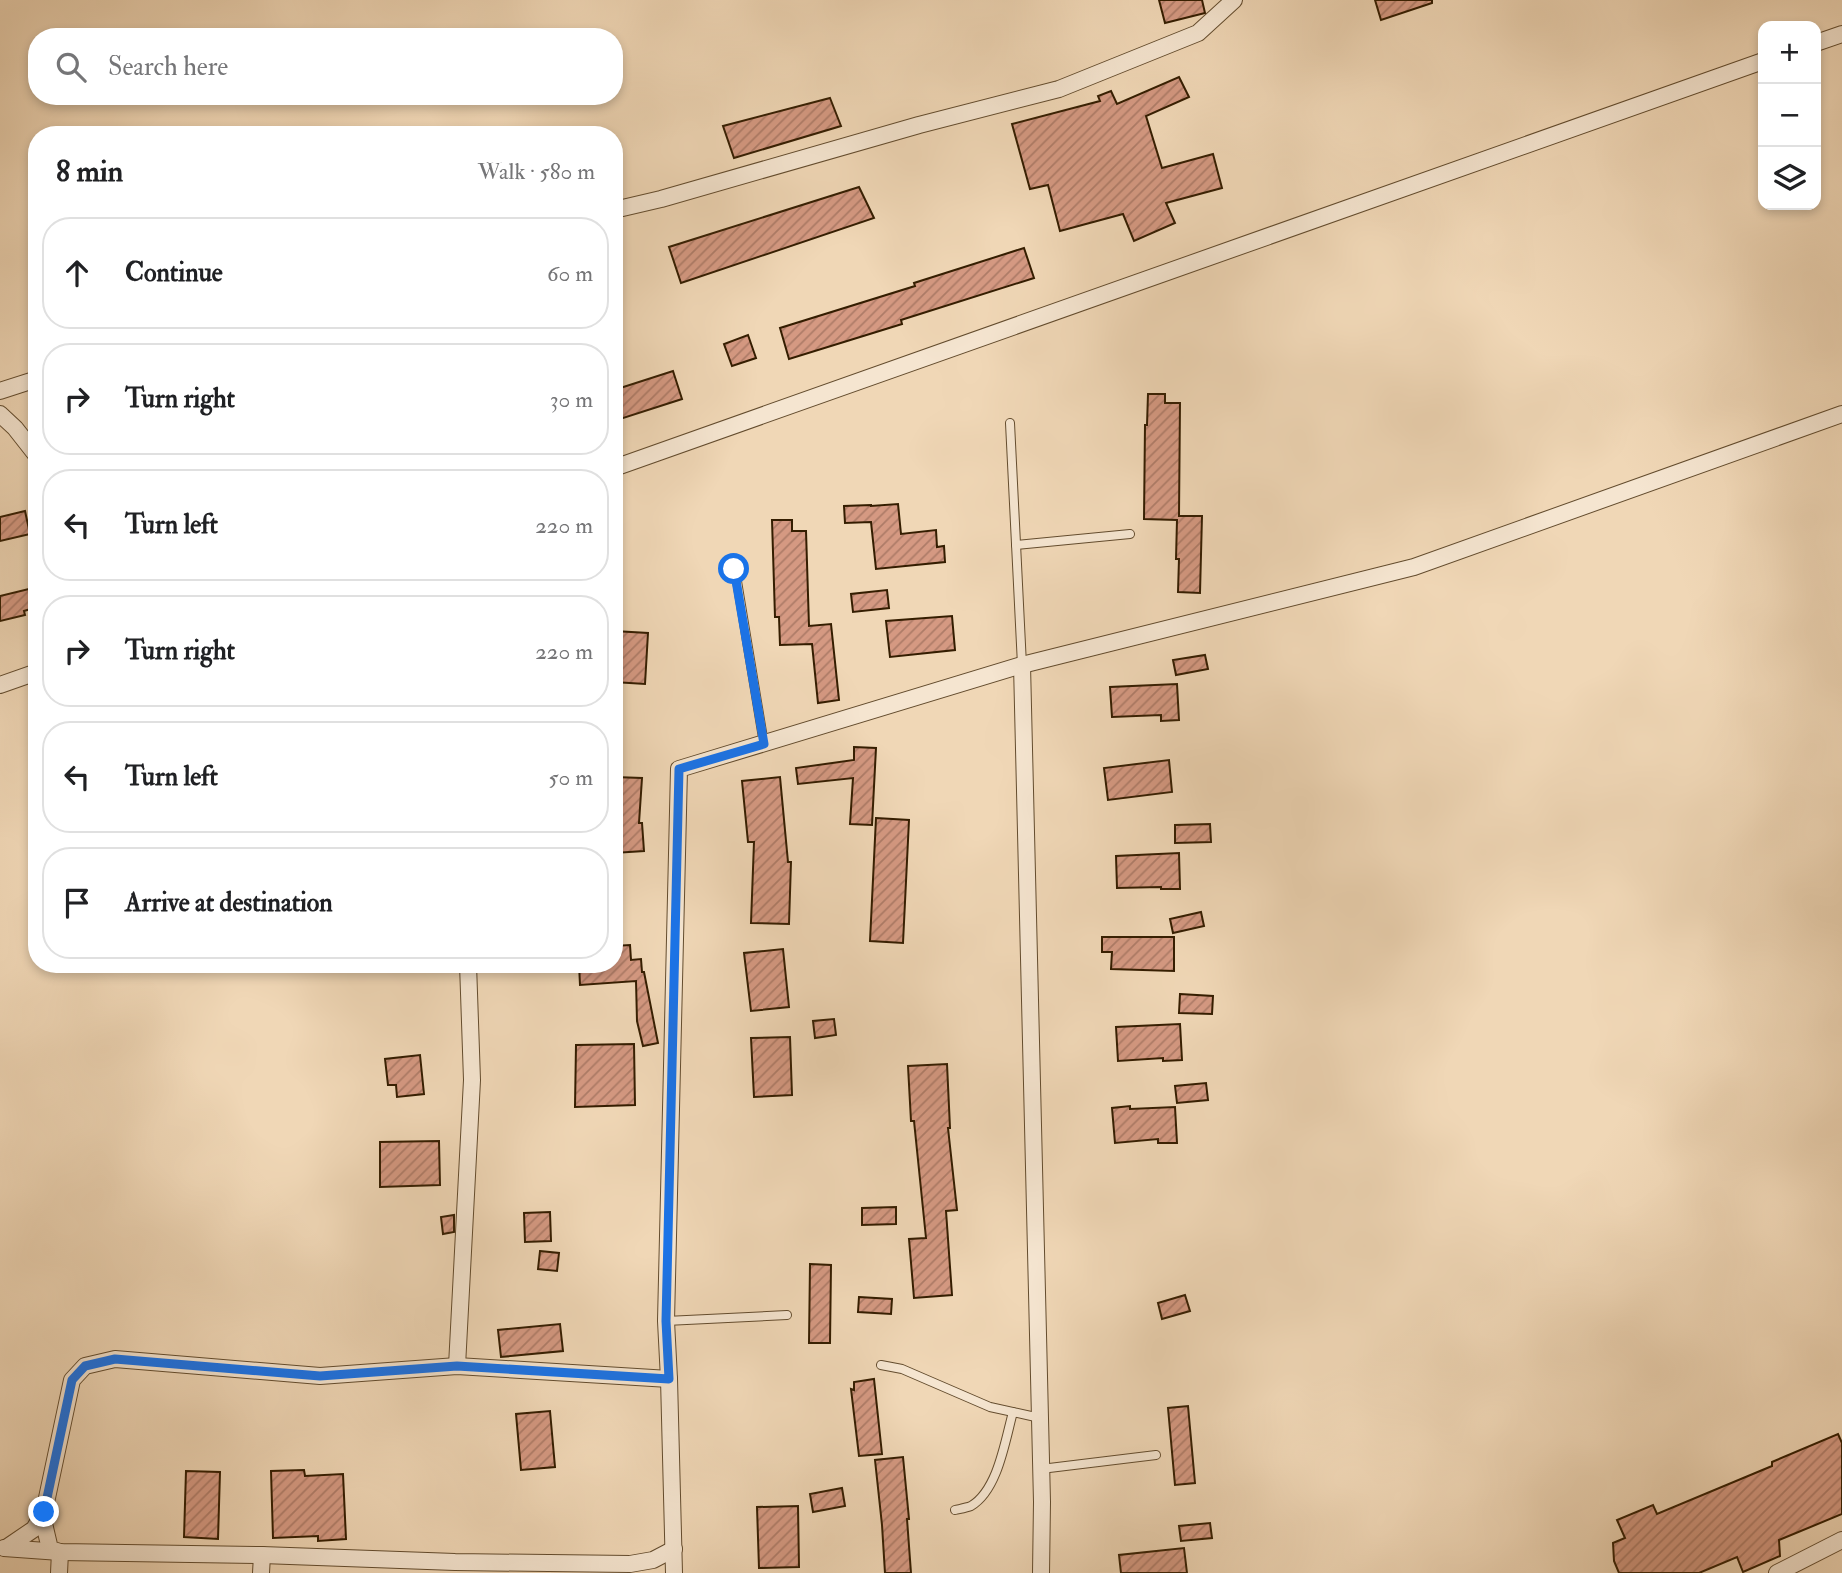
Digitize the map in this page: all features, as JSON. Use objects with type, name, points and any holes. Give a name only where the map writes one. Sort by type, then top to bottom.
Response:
[{"type":"street","points":[[623,208],[919,125],[1059,89],[1198,33],[1234,0]]},
{"type":"street","points":[[1821,41],[1842,33]]},
{"type":"street","points":[[623,465],[1758,63]]},
{"type":"street","points":[[0,391],[28,382]]},
{"type":"street","points":[[0,414],[28,445]]},
{"type":"street","points":[[674,1573],[666,1321],[679,769],[1022,665],[1414,567],[1842,414]]},
{"type":"street","points":[[1022,665],[1040,1418],[1041,1573]]},
{"type":"street","points":[[0,685],[28,675]]},
{"type":"street","points":[[457,1366],[472,1080],[468,973]]},
{"type":"street","points":[[3,1548],[34,1529],[42,1515],[72,1380],[85,1366],[115,1359],[320,1376],[457,1366],[669,1379]]},
{"type":"street","points":[[42,1515],[50,1549],[60,1552]]},
{"type":"street","points":[[1777,1573],[1842,1540]]},
{"type":"street","points":[[3,1548],[60,1552],[261,1555],[455,1568],[631,1564],[653,1560],[674,1549]]},
{"type":"street","points":[[59,1573],[60,1552]]},
{"type":"street","points":[[261,1555],[261,1573]]},
{"type":"lane","points":[[1010,423],[1022,665]]},
{"type":"lane","points":[[1016,545],[1130,534]]},
{"type":"lane","points":[[734,569],[764,744]]},
{"type":"lane","points":[[666,1321],[787,1315]]},
{"type":"lane","points":[[881,1365],[902,1369],[990,1407],[1040,1418]]},
{"type":"lane","points":[[955,1510],[970,1506],[988,1490],[999,1464],[1013,1412]]},
{"type":"lane","points":[[1041,1469],[1156,1455]]},
{"type":"building","points":[[1159,0],[1202,0],[1205,13],[1165,23]]},
{"type":"building","points":[[1375,0],[1432,0],[1432,3],[1381,20]]},
{"type":"building","points":[[1179,77],[1189,97],[1146,116],[1162,168],[1213,154],[1222,188],[1166,203],[1175,223],[1134,241],[1123,214],[1060,231],[1048,185],[1030,189],[1012,124],[1100,101],[1098,96],[1111,91],[1117,104]]},
{"type":"building","points":[[830,98],[841,126],[734,158],[723,126]]},
{"type":"building","points":[[859,187],[874,218],[681,283],[669,247]]},
{"type":"building","points":[[1024,248],[1034,278],[901,320],[902,324],[789,359],[780,328],[915,286],[914,283]]},
{"type":"building","points":[[748,335],[756,358],[732,366],[724,344]]},
{"type":"building","points":[[673,371],[682,399],[623,418],[623,387]]},
{"type":"building","points":[[1148,394],[1165,394],[1165,403],[1180,403],[1179,516],[1202,516],[1200,593],[1178,592],[1177,520],[1144,519]]},
{"type":"building","points":[[898,504],[901,534],[936,530],[937,547],[944,546],[945,562],[876,569],[871,522],[845,523],[844,506]]},
{"type":"building","points":[[25,511],[28,534],[0,541],[0,517]]},
{"type":"building","points":[[772,520],[792,520],[792,531],[806,531],[809,626],[831,624],[839,700],[818,703],[812,644],[780,645],[779,617],[775,617]]},
{"type":"building","points":[[28,589],[28,610],[24,611],[25,615],[0,621],[0,596]]},
{"type":"building","points":[[887,590],[889,608],[853,612],[851,594]]},
{"type":"building","points":[[952,616],[955,650],[890,657],[886,621]]},
{"type":"building","points":[[623,632],[648,633],[645,684],[623,683]]},
{"type":"building","points":[[1205,655],[1208,669],[1176,675],[1173,660]]},
{"type":"building","points":[[1177,684],[1179,720],[1161,721],[1161,715],[1112,717],[1110,687]]},
{"type":"building","points":[[854,747],[876,748],[872,825],[850,824],[853,778],[798,784],[796,768],[854,760]]},
{"type":"building","points":[[1169,760],[1172,792],[1108,800],[1104,768]]},
{"type":"building","points":[[623,777],[642,778],[639,823],[642,823],[644,851],[623,852]]},
{"type":"building","points":[[780,777],[788,862],[791,862],[789,924],[751,923],[754,842],[748,842],[742,781]]},
{"type":"building","points":[[876,818],[909,820],[903,943],[870,941]]},
{"type":"building","points":[[1210,824],[1211,842],[1175,843],[1175,825]]},
{"type":"building","points":[[1179,853],[1180,889],[1117,888],[1116,856]]},
{"type":"building","points":[[1201,912],[1204,926],[1173,933],[1170,919]]},
{"type":"building","points":[[1102,937],[1174,937],[1174,971],[1111,969],[1112,952],[1102,952]]},
{"type":"building","points":[[623,945],[630,945],[631,960],[641,959],[658,1043],[643,1046],[637,1021],[636,981],[580,985],[579,973],[623,973]]},
{"type":"building","points":[[783,949],[789,1007],[751,1011],[744,953]]},
{"type":"building","points":[[1180,994],[1213,996],[1212,1014],[1179,1013]]},
{"type":"building","points":[[834,1019],[836,1035],[815,1038],[813,1021]]},
{"type":"building","points":[[1180,1024],[1182,1060],[1163,1061],[1163,1058],[1118,1061],[1116,1027]]},
{"type":"building","points":[[790,1037],[792,1095],[754,1097],[751,1038]]},
{"type":"building","points":[[634,1044],[635,1105],[575,1107],[576,1045]]},
{"type":"building","points":[[420,1055],[424,1094],[397,1097],[396,1085],[388,1085],[385,1059]]},
{"type":"building","points":[[947,1064],[948,1128],[957,1210],[946,1211],[952,1295],[914,1298],[909,1239],[926,1238],[914,1121],[911,1121],[908,1066]]},
{"type":"building","points":[[1206,1083],[1208,1100],[1177,1103],[1175,1086]]},
{"type":"building","points":[[1130,1106],[1130,1109],[1175,1107],[1177,1143],[1158,1143],[1158,1139],[1115,1143],[1112,1108]]},
{"type":"building","points":[[439,1141],[440,1185],[380,1187],[380,1142]]},
{"type":"building","points":[[896,1207],[896,1224],[862,1225],[862,1208]]},
{"type":"building","points":[[550,1212],[551,1241],[525,1242],[524,1213]]},
{"type":"building","points":[[454,1215],[454,1232],[443,1234],[441,1217]]},
{"type":"building","points":[[540,1251],[559,1253],[557,1271],[538,1269]]},
{"type":"building","points":[[810,1264],[831,1265],[830,1343],[809,1343]]},
{"type":"building","points":[[1185,1295],[1190,1311],[1162,1319],[1158,1303]]},
{"type":"building","points":[[859,1297],[892,1299],[891,1314],[858,1312]]},
{"type":"building","points":[[560,1324],[563,1351],[501,1357],[498,1330]]},
{"type":"building","points":[[874,1379],[882,1454],[859,1456],[851,1389],[854,1390],[854,1382]]},
{"type":"building","points":[[1188,1406],[1195,1483],[1175,1485],[1168,1408]]},
{"type":"building","points":[[550,1411],[555,1467],[521,1470],[516,1414]]},
{"type":"building","points":[[1838,1434],[1842,1443],[1842,1514],[1779,1540],[1780,1556],[1743,1572],[1737,1557],[1699,1573],[1619,1573],[1614,1561],[1613,1543],[1625,1538],[1617,1520],[1653,1505],[1657,1514],[1772,1466],[1772,1462]]},
{"type":"building","points":[[903,1457],[911,1573],[885,1573],[875,1460]]},
{"type":"building","points":[[304,1470],[305,1476],[343,1474],[346,1539],[318,1541],[318,1536],[273,1538],[271,1471]]},
{"type":"building","points":[[186,1471],[220,1472],[218,1539],[184,1537]]},
{"type":"building","points":[[842,1488],[845,1506],[813,1512],[810,1494]]},
{"type":"building","points":[[798,1506],[799,1567],[759,1568],[757,1507]]},
{"type":"building","points":[[1210,1523],[1212,1538],[1181,1541],[1179,1526]]},
{"type":"building","points":[[1184,1548],[1187,1573],[1121,1573],[1119,1555]]},
{"type":"route","points":[[44,1512],[72,1380],[85,1366],[115,1359],[320,1376],[457,1366],[669,1379],[666,1321],[679,769],[764,744],[734,569]]}]
